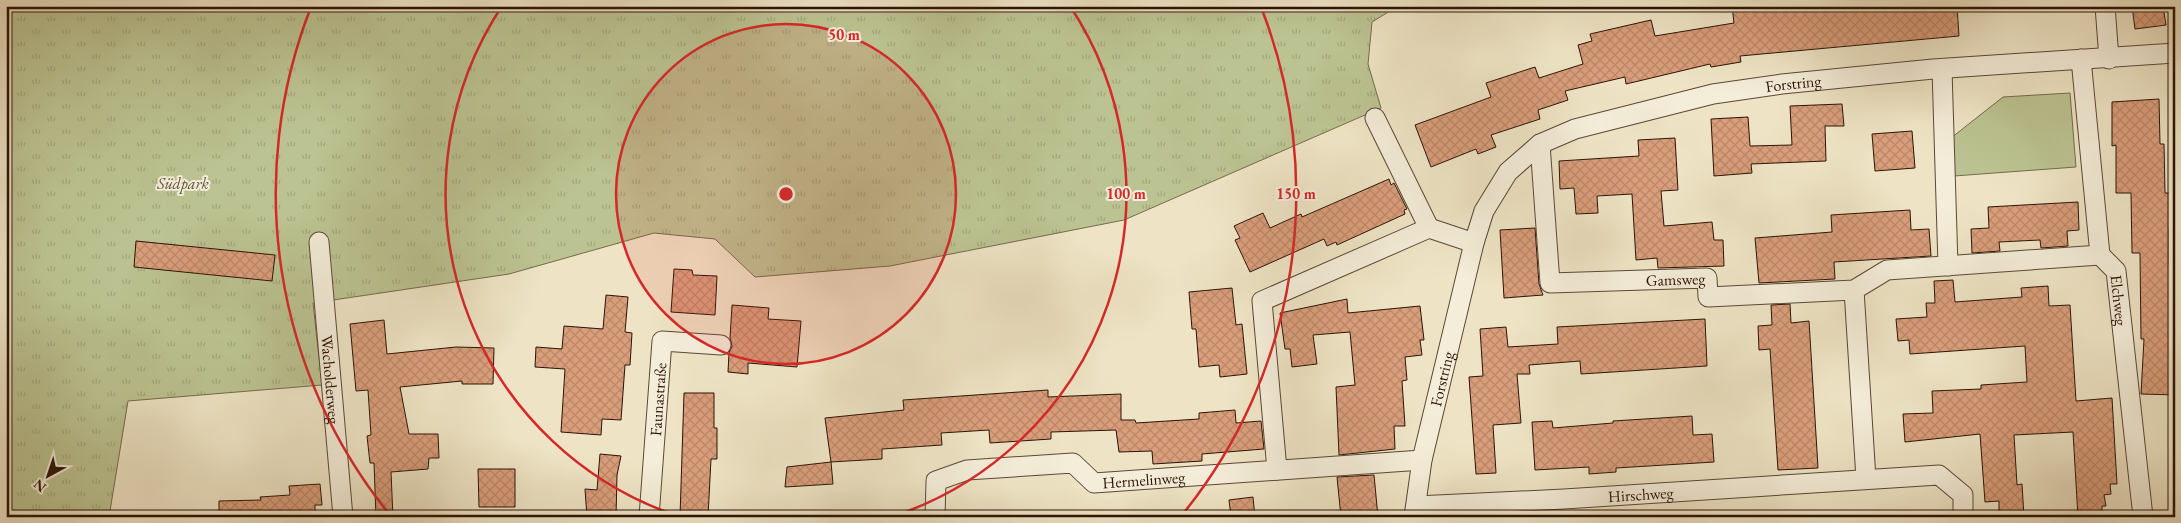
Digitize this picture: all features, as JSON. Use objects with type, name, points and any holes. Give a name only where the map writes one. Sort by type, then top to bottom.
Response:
[{"type":"street","points":[[2106,6],[2110,58]]},
{"type":"street","name":"Forstring","points":[[1415,511],[1422,460],[1474,243],[1484,211],[1498,185],[1519,162],[1540,144],[1575,129],[1714,94],[1782,84],[1942,69],[2175,53]]},
{"type":"street","name":"Elchweg","points":[[2081,59],[2100,255],[2116,271],[2143,517]]},
{"type":"street","points":[[1942,69],[1948,266]]},
{"type":"street","points":[[1375,118],[1429,228]]},
{"type":"street","name":"Gamsweg","points":[[1540,144],[1550,283],[1707,278],[1708,297],[1854,290],[1887,270],[2100,255]]},
{"type":"street","points":[[1277,470],[1262,301],[1429,228],[1474,243]]},
{"type":"street","name":"Wacholderweg","points":[[319,242],[343,517]]},
{"type":"street","points":[[1854,290],[1866,479]]},
{"type":"street","name":"Faunastraße","points":[[649,517],[662,341],[721,345]]},
{"type":"street","name":"Hermelinweg","points":[[935,517],[936,481],[967,470],[1073,463],[1094,483],[1422,460]]},
{"type":"street","name":"Hirschweg","points":[[1415,511],[1564,499],[1939,475],[1963,495],[1964,517]]},
{"type":"green space","name":"Südpark","points":[[6,6],[1398,6],[1372,22],[1368,64],[1381,108],[1124,220],[890,266],[755,277],[715,239],[654,233],[509,274],[313,303],[322,385],[128,401],[109,517],[6,517]]},
{"type":"green space","points":[[2070,93],[2076,167],[1954,176],[1951,138],[2003,97]]},
{"type":"building","points":[[1732,6],[1957,6],[1959,36],[1740,56],[1741,62],[1711,67],[1710,64],[1626,84],[1625,77],[1565,91],[1568,100],[1538,110],[1540,119],[1491,135],[1496,147],[1478,154],[1476,149],[1431,167],[1415,125],[1491,97],[1486,83],[1535,67],[1539,78],[1583,64],[1578,45],[1592,41],[1590,34],[1651,20],[1655,36],[1734,23]]},
{"type":"building","points":[[2132,6],[2163,6],[2166,25],[2135,29]]},
{"type":"building","points":[[2159,99],[2160,144],[2164,144],[2165,193],[2175,193],[2175,228],[2169,228],[2169,265],[2175,265],[2175,395],[2141,394],[2144,339],[2141,339],[2140,253],[2132,253],[2131,193],[2116,193],[2116,145],[2112,146],[2112,102]]},
{"type":"building","points":[[1842,104],[1844,126],[1825,126],[1826,161],[1751,164],[1752,173],[1714,176],[1711,119],[1748,117],[1750,146],[1792,145],[1790,106]]},
{"type":"building","points":[[1912,131],[1915,168],[1875,171],[1872,134]]},
{"type":"building","points":[[1675,138],[1678,190],[1661,191],[1664,226],[1712,222],[1714,240],[1723,240],[1724,266],[1658,268],[1657,258],[1636,260],[1632,194],[1597,196],[1598,213],[1576,214],[1574,188],[1560,189],[1559,161],[1639,156],[1638,140]]},
{"type":"building","points":[[1389,179],[1391,185],[1394,183],[1407,209],[1404,210],[1405,214],[1337,245],[1336,242],[1327,246],[1324,239],[1250,272],[1235,240],[1240,238],[1234,226],[1263,213],[1270,228],[1301,214],[1302,217]]},
{"type":"building","points":[[2078,202],[2079,230],[2067,231],[2068,246],[2041,248],[2040,240],[1999,242],[2000,251],[1972,253],[1971,229],[1989,228],[1988,207]]},
{"type":"building","points":[[1910,210],[1911,230],[1929,229],[1931,256],[1834,262],[1835,279],[1759,283],[1755,238],[1832,232],[1831,215]]},
{"type":"building","points":[[1535,228],[1539,284],[1543,295],[1504,298],[1500,230]]},
{"type":"building","points":[[136,241],[275,255],[272,281],[134,267]]},
{"type":"building","points":[[674,269],[692,270],[693,275],[717,276],[715,315],[671,312]]},
{"type":"building","points":[[1953,280],[1955,302],[2022,297],[2021,288],[2048,286],[2049,306],[2070,305],[2076,401],[2112,398],[2117,484],[2110,484],[2111,494],[2104,495],[2106,506],[2102,506],[2102,517],[2078,517],[2073,432],[2014,435],[2017,485],[2022,484],[2024,517],[1999,517],[1999,501],[1985,502],[1980,434],[1905,442],[1903,414],[1933,413],[1932,391],[1981,389],[1981,385],[2027,382],[2025,346],[1910,354],[1909,340],[1898,341],[1896,319],[1927,317],[1926,303],[1935,303],[1934,281]]},
{"type":"building","points":[[1232,288],[1236,325],[1242,324],[1247,374],[1220,377],[1219,365],[1199,367],[1196,329],[1192,329],[1189,292]]},
{"type":"building","points":[[606,295],[628,297],[625,332],[632,333],[630,365],[625,365],[621,420],[602,419],[601,435],[561,432],[565,369],[535,367],[536,347],[562,349],[564,326],[603,329]]},
{"type":"building","points":[[1347,299],[1348,313],[1420,306],[1424,340],[1420,340],[1422,355],[1405,357],[1407,380],[1402,381],[1405,426],[1394,426],[1395,449],[1339,455],[1336,387],[1355,385],[1350,332],[1313,335],[1317,364],[1292,367],[1290,349],[1285,349],[1280,313]]},
{"type":"building","points":[[1790,304],[1791,323],[1809,321],[1818,468],[1778,470],[1770,349],[1759,350],[1758,326],[1772,325],[1771,305]]},
{"type":"building","points":[[732,305],[769,308],[768,319],[801,321],[797,367],[748,363],[748,374],[728,372],[729,353],[732,346],[730,338]]},
{"type":"building","points":[[1705,319],[1707,366],[1581,374],[1580,361],[1529,365],[1530,374],[1517,374],[1521,423],[1493,425],[1496,473],[1476,474],[1469,377],[1483,376],[1480,329],[1506,327],[1508,347],[1558,344],[1557,327]]},
{"type":"building","points":[[384,320],[387,354],[456,347],[494,348],[493,384],[462,384],[462,381],[400,387],[409,434],[438,434],[439,458],[429,458],[428,469],[391,472],[393,517],[376,517],[374,463],[370,463],[367,436],[371,435],[368,390],[356,391],[350,324]]},
{"type":"building","points":[[1048,390],[1048,397],[1121,394],[1121,420],[1135,420],[1136,423],[1199,419],[1199,413],[1235,410],[1236,423],[1261,421],[1264,449],[1202,454],[1202,461],[1153,464],[1152,451],[1119,452],[1116,430],[1051,432],[1051,439],[990,443],[989,430],[941,433],[942,445],[882,449],[882,459],[831,462],[825,418],[904,410],[903,400]]},
{"type":"building","points":[[684,393],[714,393],[714,428],[717,428],[717,459],[711,459],[708,517],[680,517]]},
{"type":"building","points":[[1692,416],[1693,435],[1712,434],[1714,462],[1616,468],[1616,472],[1589,474],[1589,467],[1535,470],[1532,422],[1552,421],[1553,428],[1613,423],[1613,421]]},
{"type":"building","points":[[600,454],[621,456],[617,475],[616,517],[587,517],[585,489],[597,490]]},
{"type":"building","points":[[831,462],[833,484],[785,487],[787,467]]},
{"type":"building","points":[[478,469],[515,469],[515,507],[479,507]]},
{"type":"building","points":[[1374,475],[1378,517],[1341,517],[1337,477]]},
{"type":"building","points":[[320,484],[322,505],[315,505],[315,517],[219,517],[219,501],[261,500],[260,497],[290,495],[289,486]]},
{"type":"building","points":[[1253,497],[1255,517],[1231,517],[1229,500]]}]
